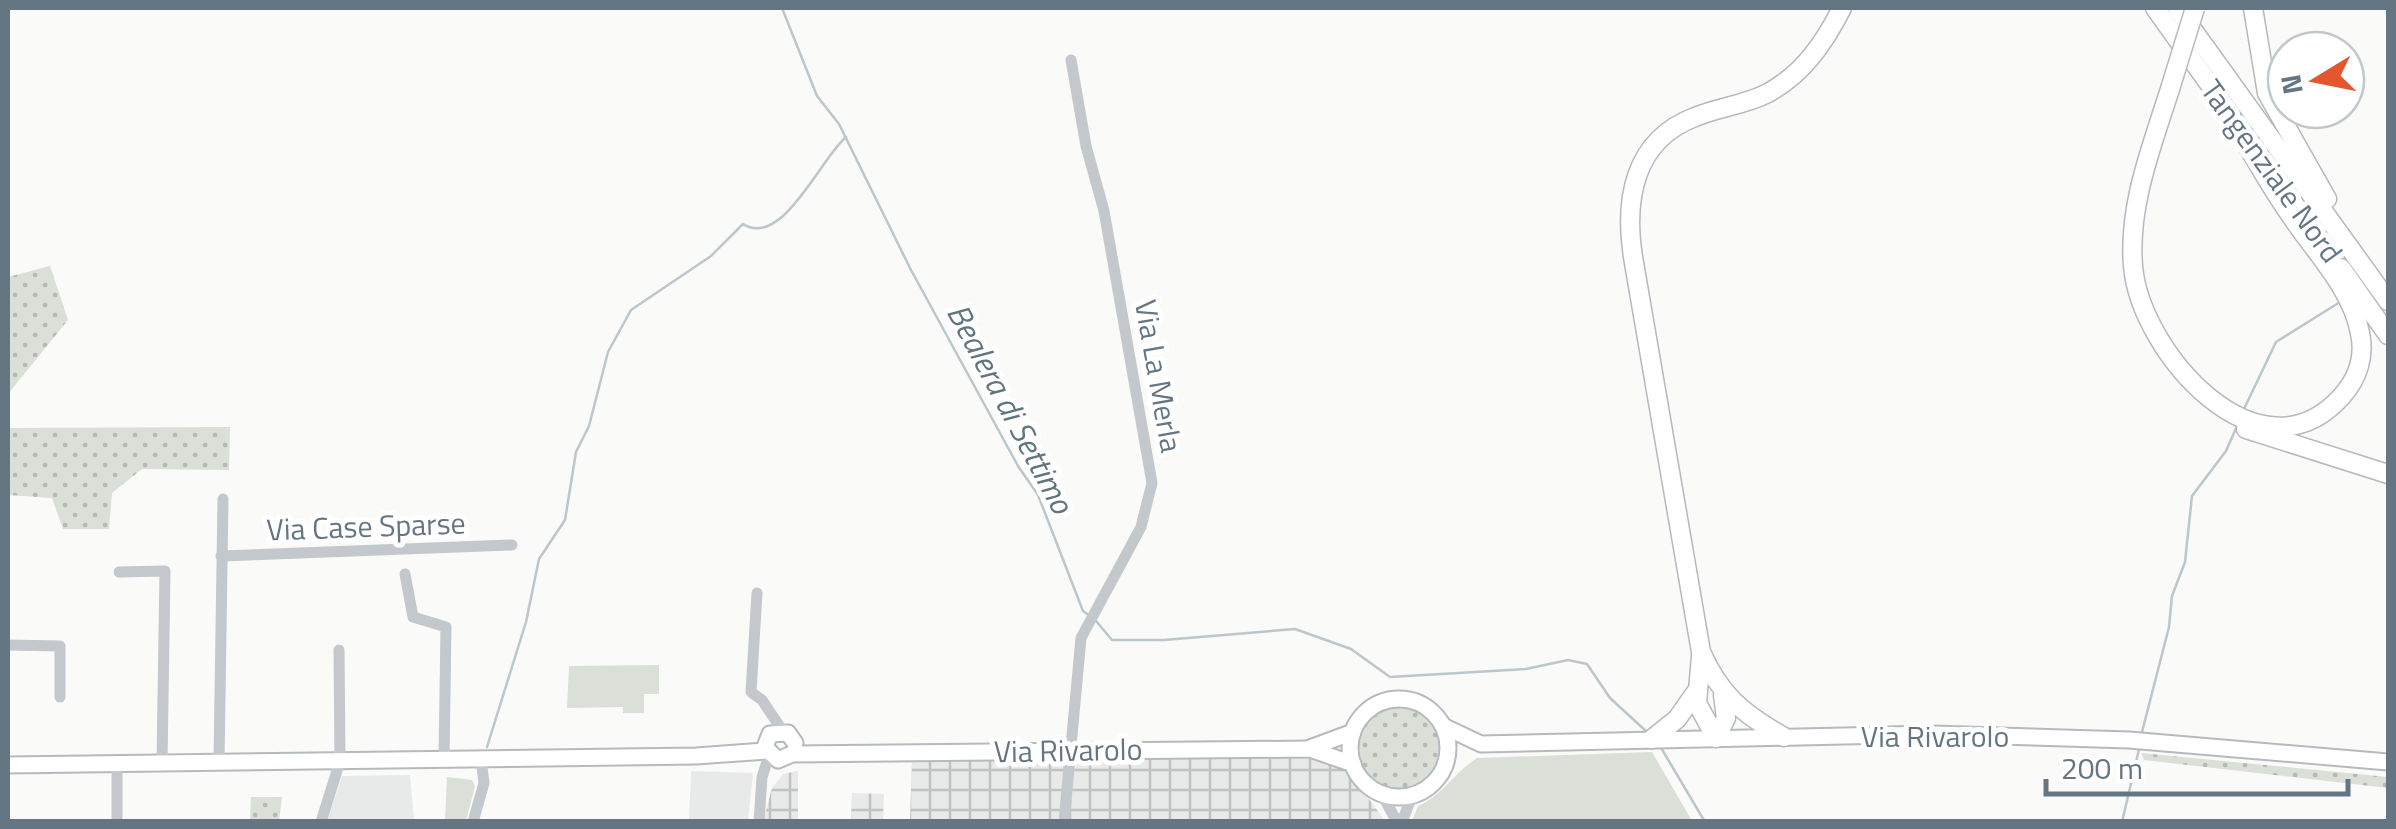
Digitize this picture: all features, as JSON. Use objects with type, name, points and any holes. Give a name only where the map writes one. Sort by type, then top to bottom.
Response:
[{"type":"highway","points":[[1716,738],[1698,709],[1701,652],[1633,257],[1630,194],[1644,158],[1662,137],[1691,118],[1744,103],[1782,84],[1815,53],[1842,8]]},
{"type":"highway","name":"Tangenziale Nord","points":[[2155,8],[2388,334]]},
{"type":"highway","points":[[2166,84],[2181,8]]},
{"type":"highway","name":"Tangenziale Nord","points":[[2181,8],[2388,300]]},
{"type":"highway","points":[[2195,8],[2129,184],[2122,243],[2125,287],[2139,331],[2172,381],[2192,400],[2388,474]]},
{"type":"highway","points":[[2253,8],[2268,93],[2354,253]]},
{"type":"highway","points":[[2224,105],[2288,214],[2346,296],[2361,338],[2356,376],[2332,406],[2293,424],[2240,420]]},
{"type":"highway","points":[[1701,652],[1723,694],[1746,716],[1784,737]]},
{"type":"highway","points":[[1654,738],[1678,719],[1696,692]]},
{"type":"highway","points":[[1716,738],[1726,718],[1723,694]]},
{"type":"main road","points":[[1395,699],[1423,706],[1442,726],[1448,749],[1445,766],[1426,789],[1398,797],[1371,788],[1353,764],[1353,732],[1369,710],[1395,699]]},
{"type":"main road","name":"Via Rivarolo","points":[[1442,726],[1481,744],[1932,734],[2130,740],[2388,762]]},
{"type":"main road","name":"Via Rivarolo","points":[[1310,749],[1353,732]]},
{"type":"main road","name":"Via Rivarolo","points":[[1445,766],[1481,744]]},
{"type":"main road","points":[[8,765],[730,754],[777,746]]},
{"type":"main road","name":"Via Rivarolo","points":[[777,746],[827,756],[1072,749],[1310,749],[1353,764]]},
{"type":"street","name":"Via La Merla","points":[[1064,822],[1081,638],[1141,528],[1152,482],[1104,212],[1086,146],[1071,60]]},
{"type":"street","name":"Via Case Sparse","points":[[219,762],[224,500]]},
{"type":"street","name":"Via Case Sparse","points":[[221,556],[404,562],[512,545]]},
{"type":"street","points":[[404,562],[413,616],[446,627],[444,758]]},
{"type":"street","points":[[119,572],[165,571],[162,763]]},
{"type":"street","points":[[757,592],[751,692],[762,700],[777,746],[762,777],[759,822]]},
{"type":"street","points":[[8,645],[60,646],[60,696]]},
{"type":"street","points":[[321,822],[340,761],[339,650]]},
{"type":"street","points":[[473,822],[484,783],[481,758]]},
{"type":"street","points":[[116,764],[117,822]]},
{"type":"street","points":[[1371,788],[1400,822]]},
{"type":"street","points":[[1400,822],[1410,801],[1426,789]]},
{"type":"shaded area","points":[[50,266],[68,320],[8,394],[8,277]]},
{"type":"shaded area","points":[[230,427],[229,470],[142,469],[112,493],[109,529],[63,529],[52,498],[8,495],[8,428]]},
{"type":"shaded area","points":[[659,665],[659,694],[644,694],[644,713],[623,713],[623,707],[567,708],[569,666]]},
{"type":"shaded area","points":[[1399,707],[1415,710],[1428,719],[1437,732],[1437,764],[1428,777],[1415,786],[1399,789],[1383,786],[1370,777],[1361,764],[1358,748],[1361,732],[1370,719],[1383,710]]},
{"type":"shaded area","points":[[1652,752],[1692,821],[1412,821],[1418,806],[1477,758]]},
{"type":"shaded area","points":[[1318,753],[1342,762],[1385,821],[910,822],[912,759]]},
{"type":"shaded area","points":[[2141,753],[2388,777],[2388,788],[2144,760]]},
{"type":"shaded area","points":[[691,771],[753,773],[748,821],[689,821]]},
{"type":"shaded area","points":[[798,771],[798,821],[763,822],[772,788],[783,774]]},
{"type":"shaded area","points":[[410,775],[414,821],[327,822],[342,776]]},
{"type":"shaded area","points":[[447,777],[472,780],[475,786],[466,821],[445,821]]},
{"type":"shaded area","points":[[852,793],[884,794],[883,821],[851,821]]},
{"type":"shaded area","points":[[251,797],[282,797],[279,821],[250,821]]},
{"type":"waterway","name":"Bealera di Settimo","points":[[782,8],[817,96],[839,124],[911,270],[1018,466],[1038,495],[1083,611],[1090,616]]},
{"type":"waterway","points":[[487,747],[526,622],[539,559],[565,520],[576,452],[589,426],[608,352],[631,310],[711,256],[743,224],[758,228],[772,224],[786,213],[846,137]]},
{"type":"waterway","points":[[2244,409],[2276,342],[2340,302]]},
{"type":"waterway","points":[[2142,732],[2169,627],[2172,596],[2185,562],[2192,496],[2226,451],[2237,426]]},
{"type":"waterway","name":"Bealera di Settimo","points":[[1096,621],[1112,640],[1164,640],[1295,629],[1351,649],[1390,677],[1526,669],[1568,660],[1587,664],[1610,698],[1647,732]]},
{"type":"waterway","points":[[2122,822],[2140,745]]},
{"type":"waterway","name":"Bealera di Settimo","points":[[1660,746],[1705,822]]}]
